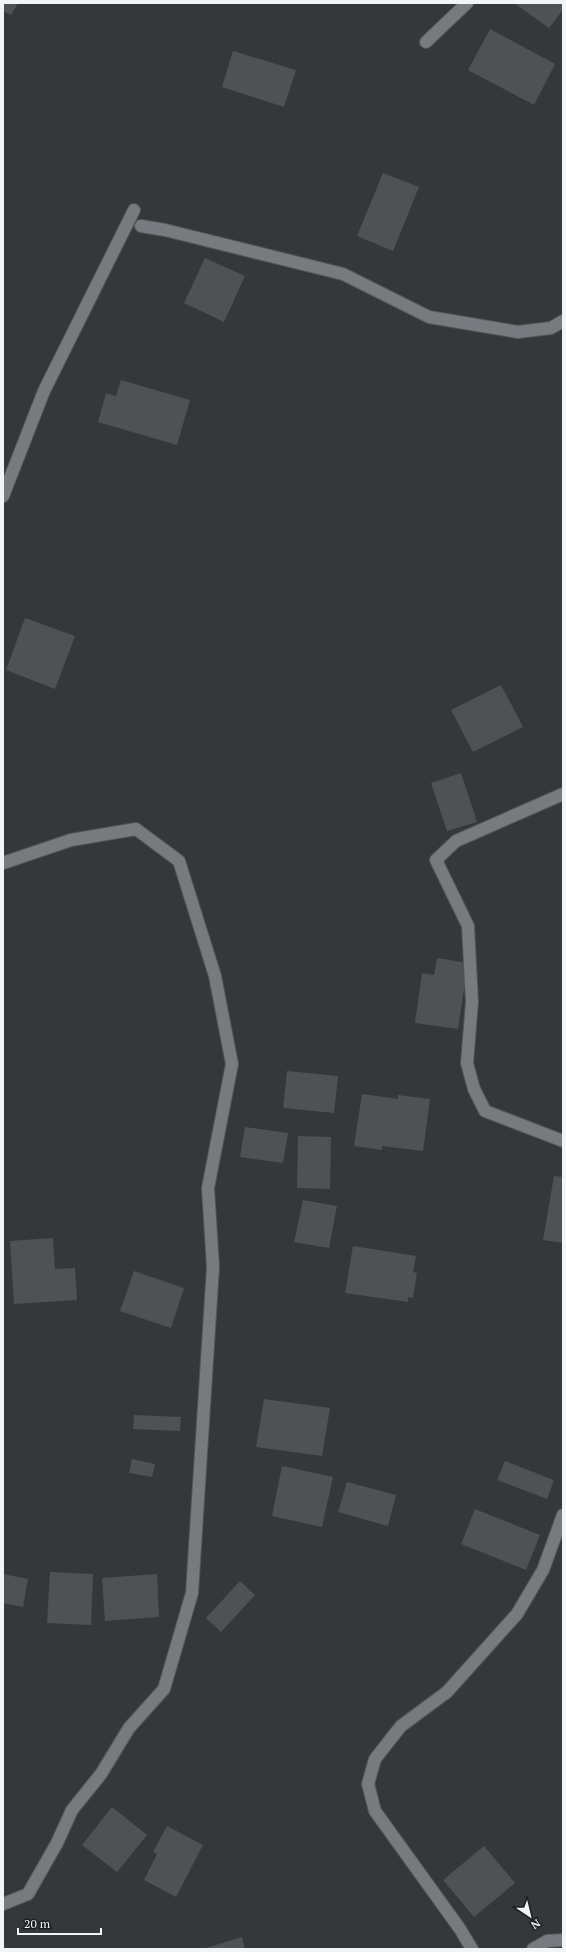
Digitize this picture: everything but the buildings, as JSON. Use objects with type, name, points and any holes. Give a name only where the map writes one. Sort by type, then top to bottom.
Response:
[{"type":"street","points":[[426,42],[466,3]]},
{"type":"street","points":[[3,496],[44,391],[134,210]]},
{"type":"street","points":[[141,226],[165,230],[343,274],[430,317],[518,332],[551,328],[563,321]]},
{"type":"street","points":[[563,794],[456,841],[436,860],[468,926],[472,1002],[466,1063],[474,1090],[484,1111],[563,1141]]},
{"type":"street","points":[[3,863],[71,840],[136,829],[179,861],[215,976],[232,1064],[208,1188],[214,1268],[192,1593],[164,1689],[129,1728],[101,1774],[72,1810],[57,1843],[28,1894],[3,1904]]},
{"type":"street","points":[[472,1949],[460,1929],[375,1811],[368,1784],[375,1759],[400,1726],[447,1692],[517,1614],[543,1570],[563,1515]]},
{"type":"street","points":[[533,1949],[547,1941],[563,1940]]}]
